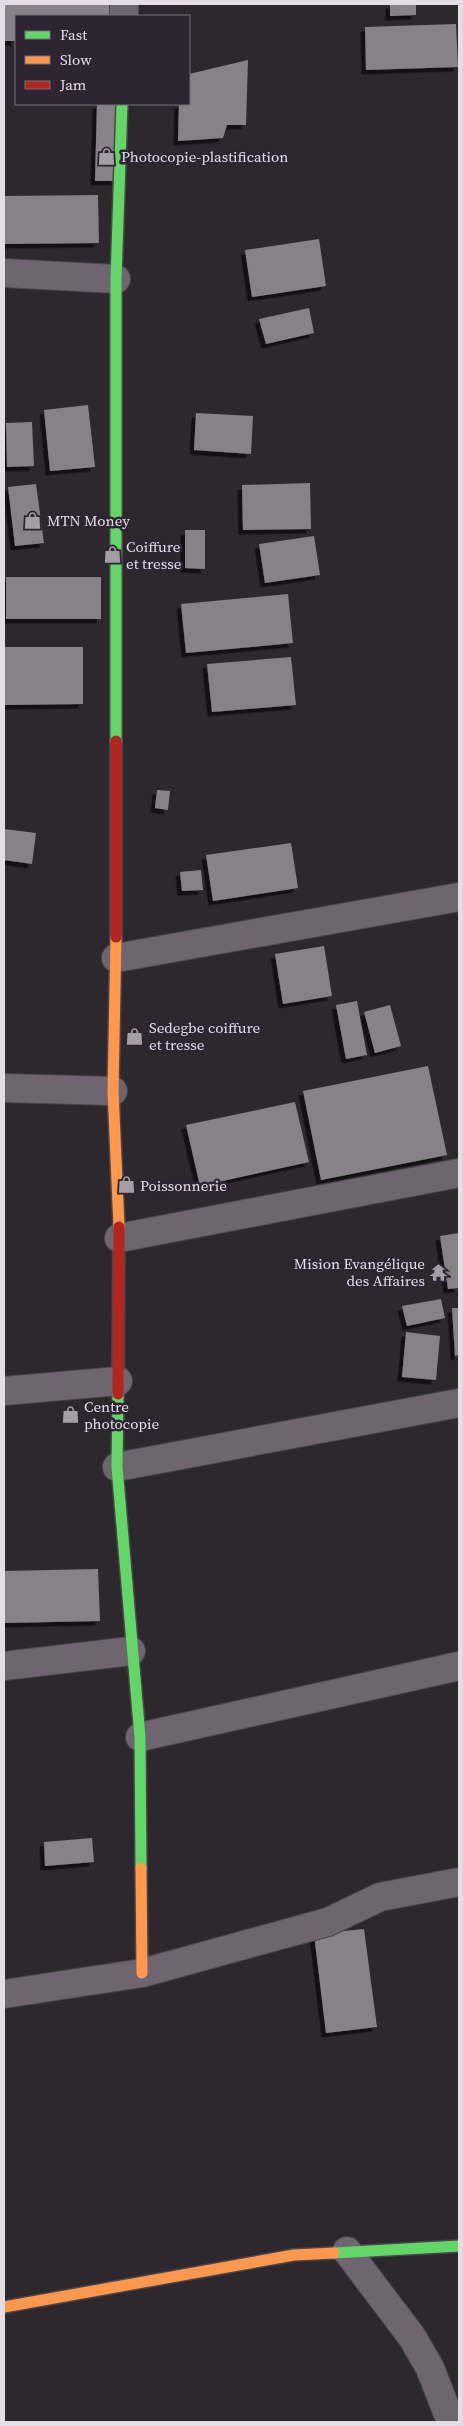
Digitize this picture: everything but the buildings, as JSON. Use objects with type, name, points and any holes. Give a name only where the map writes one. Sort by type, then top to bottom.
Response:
[{"type":"street","points":[[122,105],[116,279],[116,958],[113,1091],[120,1238],[117,1467],[131,1651],[140,1737],[142,1973]]},
{"type":"street","points":[[4,273],[116,279]]},
{"type":"street","points":[[116,958],[459,898]]},
{"type":"street","points":[[4,1088],[113,1091]]},
{"type":"street","points":[[120,1238],[459,1173]]},
{"type":"street","points":[[4,1392],[118,1381]]},
{"type":"street","points":[[117,1467],[459,1403]]},
{"type":"street","points":[[4,1666],[131,1651]]},
{"type":"street","points":[[140,1737],[459,1666]]},
{"type":"street","points":[[4,1994],[142,1973],[328,1922],[380,1897],[459,1882]]},
{"type":"street","points":[[4,2307],[294,2255],[459,2246]]},
{"type":"street","points":[[347,2251],[412,2337],[430,2368],[451,2422]]},
{"type":"traffic: fast","points":[[116,741],[116,279],[122,105]]},
{"type":"traffic: fast","points":[[118,1394],[117,1467],[140,1737],[141,1868]]},
{"type":"traffic: fast","points":[[334,2253],[459,2246]]},
{"type":"traffic: slow","points":[[116,937],[113,1091],[119,1227]]},
{"type":"traffic: slow","points":[[141,1868],[142,1973]]},
{"type":"traffic: slow","points":[[4,2307],[294,2255],[334,2253]]},
{"type":"traffic: jam","points":[[116,741],[116,937]]},
{"type":"traffic: jam","points":[[118,1394],[119,1227]]},
{"type":"place","name":"Photocopie-plastification","points":[[107,156]]},
{"type":"place","name":"MTN Money","points":[[33,520]]},
{"type":"place","name":"Coiffure et tresse","points":[[112,555]]},
{"type":"place","name":"Sedegbe coiffure et tresse","points":[[135,1036]]},
{"type":"place","name":"Poissonnerie","points":[[126,1185]]},
{"type":"place","name":"Mision Evangélique des Affaires","points":[[439,1272]]},
{"type":"place","name":"Centre photocopie","points":[[70,1415]]}]
